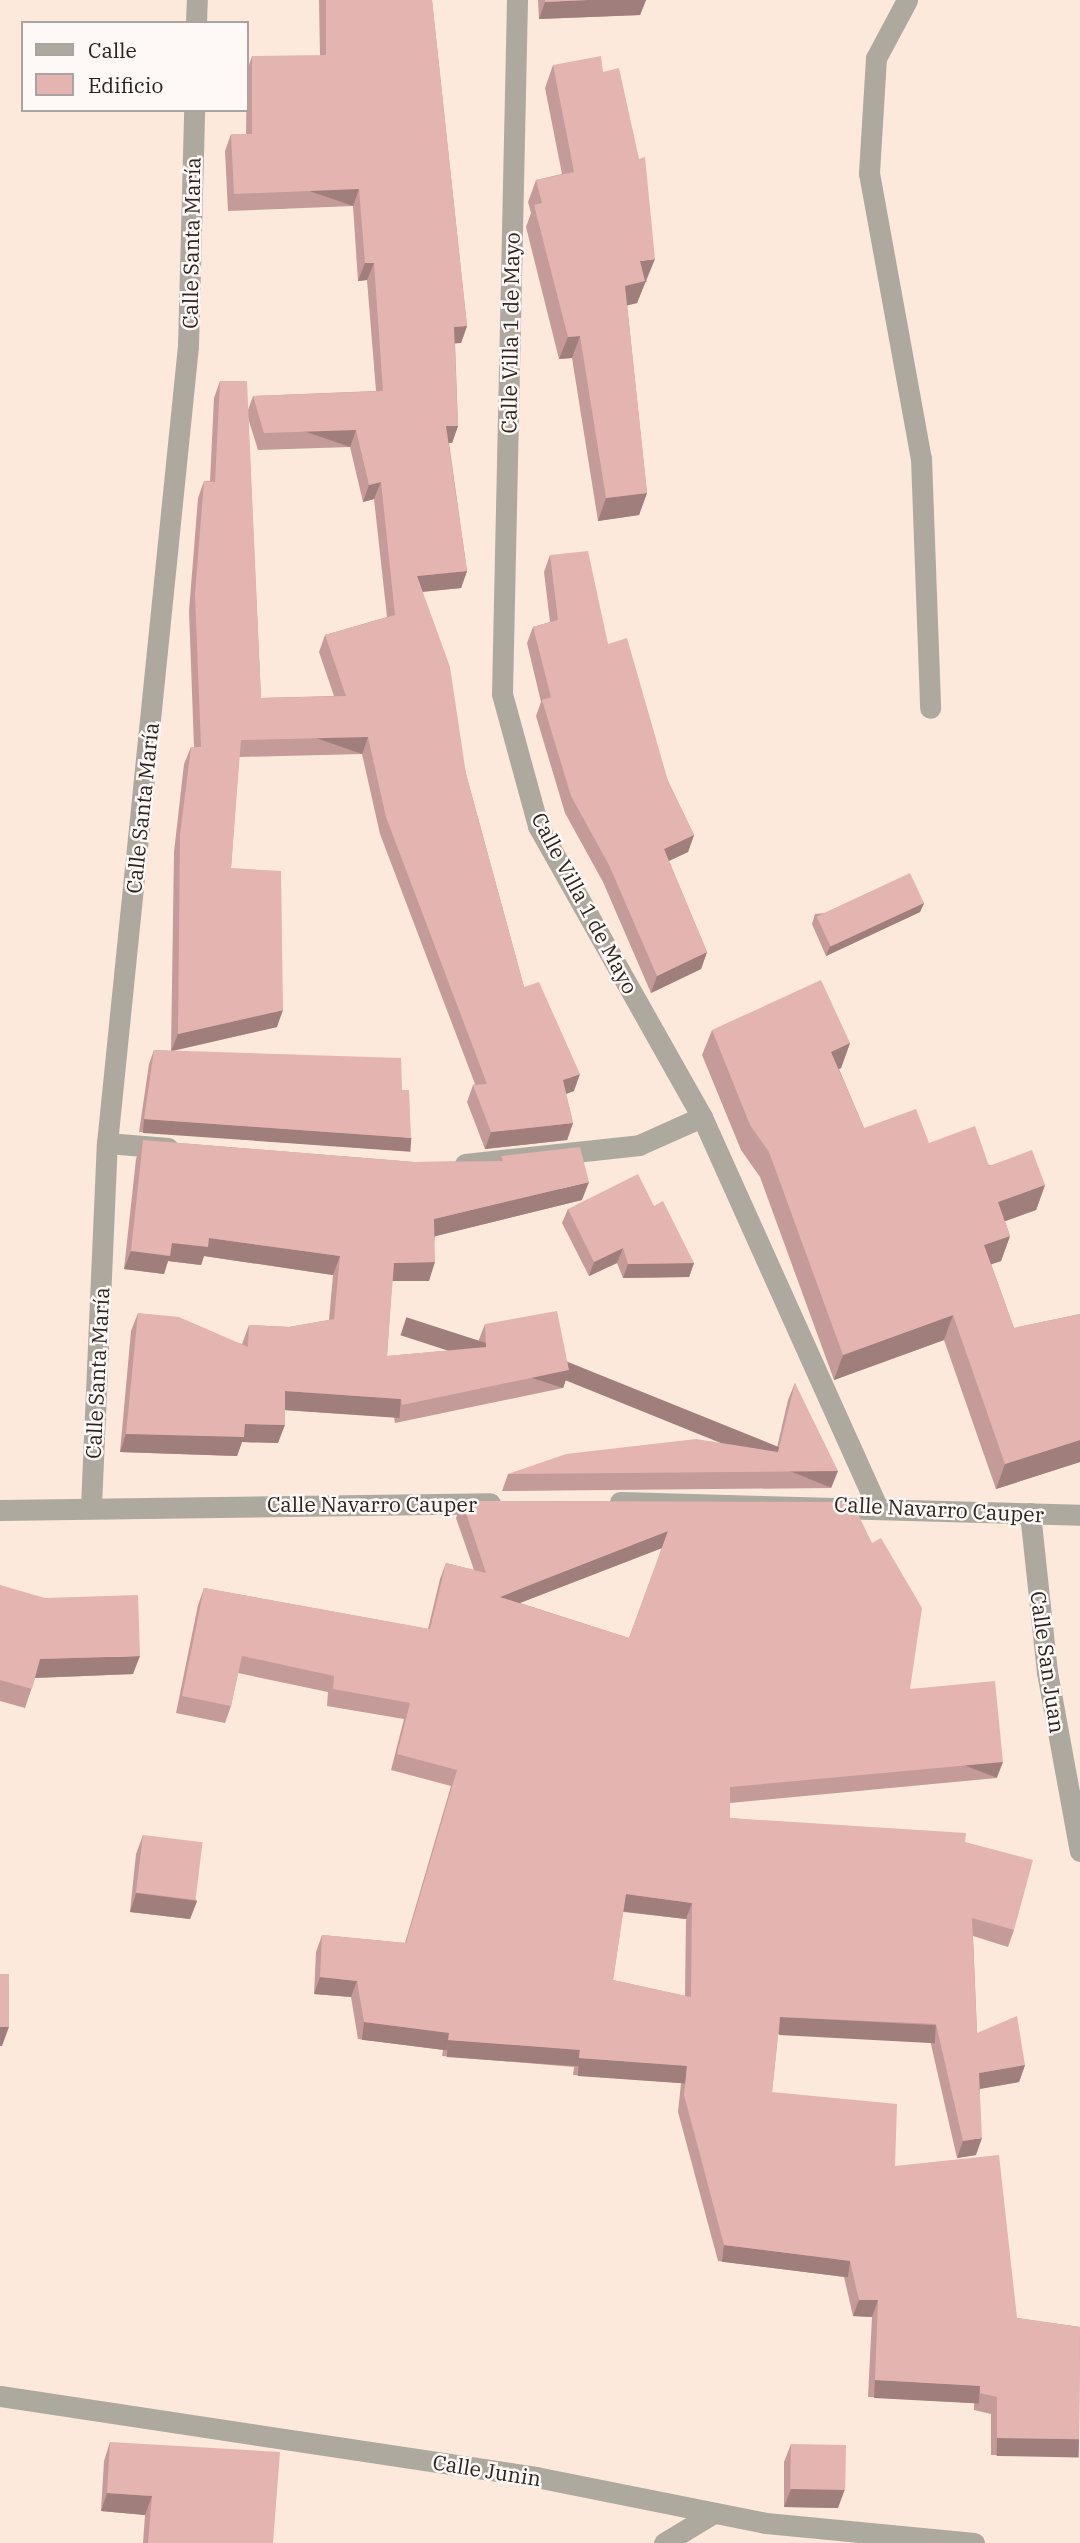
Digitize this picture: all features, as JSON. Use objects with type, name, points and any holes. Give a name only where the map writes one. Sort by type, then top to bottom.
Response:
[{"type":"street","points":[[196,21],[197,0]]},
{"type":"street","name":"Calle Villa 1 de Mayo","points":[[517,0],[502,694],[538,826],[697,1119],[876,1505]]},
{"type":"street","points":[[907,0],[876,58],[869,173],[921,458],[930,708]]},
{"type":"street","name":"Calle Santa María","points":[[91,1506],[107,1143],[188,345],[194,112]]},
{"type":"street","points":[[443,1165],[644,1142],[697,1119]]},
{"type":"street","points":[[107,1143],[188,1150]]},
{"type":"street","name":"Calle Navarro Cauper","points":[[590,1502],[876,1505],[1080,1515]]},
{"type":"street","name":"Calle Navarro Cauper","points":[[0,1510],[91,1506],[506,1503]]},
{"type":"street","name":"Calle San Juan","points":[[1030,1513],[1047,1672],[1080,1851]]},
{"type":"street","name":"Calle Junin","points":[[0,2396],[536,2477],[712,2514],[974,2543]]},
{"type":"street","points":[[664,2543],[712,2514]]},
{"type":"building","points":[[326,0],[432,0],[467,326],[454,327],[458,426],[446,426],[467,571],[417,576],[450,667],[466,774],[524,987],[539,982],[580,1074],[563,1080],[573,1123],[491,1132],[473,1085],[487,1084],[386,817],[368,737],[241,740],[231,868],[281,871],[283,1010],[178,1034],[180,835],[191,747],[201,747],[195,594],[204,481],[215,482],[220,381],[247,381],[261,698],[346,696],[325,635],[395,615],[381,482],[369,485],[356,430],[264,433],[253,396],[383,391],[374,263],[365,263],[359,189],[234,194],[231,134],[252,134],[252,56],[326,55]]},
{"type":"building","points":[[545,0],[588,0],[545,2]]},
{"type":"building","points":[[601,56],[603,72],[619,68],[639,159],[645,157],[655,259],[640,261],[645,281],[625,286],[647,493],[606,498],[580,336],[568,337],[534,205],[542,203],[536,180],[574,172],[553,65]]},
{"type":"building","points":[[588,551],[608,644],[627,638],[668,781],[694,835],[664,849],[707,952],[657,976],[609,865],[571,796],[542,700],[551,697],[533,627],[558,620],[550,555]]},
{"type":"building","points":[[910,873],[924,903],[831,946],[817,917]]},
{"type":"building","points":[[821,980],[850,1043],[831,1052],[864,1128],[916,1109],[929,1143],[975,1126],[989,1166],[1032,1150],[1045,1185],[998,1202],[1010,1236],[984,1245],[1014,1328],[1080,1314],[1080,1440],[1005,1464],[953,1315],[843,1355],[769,1152],[750,1125],[712,1030]]},
{"type":"building","points":[[154,1050],[401,1058],[402,1090],[409,1090],[411,1138],[144,1119]]},
{"type":"building","points":[[143,1140],[414,1162],[503,1161],[501,1156],[580,1147],[589,1182],[434,1219],[435,1262],[394,1263],[387,1356],[486,1347],[485,1324],[557,1311],[569,1370],[402,1405],[401,1399],[285,1391],[285,1425],[245,1424],[244,1437],[126,1434],[138,1313],[179,1317],[248,1347],[249,1325],[289,1327],[334,1319],[340,1256],[209,1238],[208,1247],[172,1243],[170,1256],[131,1251]]},
{"type":"building","points":[[638,1174],[654,1206],[663,1201],[694,1263],[628,1264],[623,1248],[594,1262],[568,1209]]},
{"type":"building","points":[[795,1383],[838,1471],[508,1474],[566,1454],[696,1439],[778,1452]]},
{"type":"building","points":[[462,1501],[852,1502],[872,1543],[881,1538],[922,1608],[910,1689],[995,1681],[1003,1762],[730,1787],[730,1818],[966,1833],[965,1842],[1033,1860],[1014,1930],[972,1918],[977,2033],[1017,2016],[1025,2065],[979,2073],[982,2138],[963,2141],[936,2024],[780,2017],[772,2092],[897,2104],[895,2166],[999,2155],[1017,2318],[1080,2327],[1079,2439],[997,2438],[997,2397],[980,2393],[980,2386],[875,2380],[878,2300],[859,2300],[850,2261],[724,2245],[684,2095],[687,2066],[579,2058],[580,2050],[448,2040],[449,2033],[364,2022],[357,1981],[320,1977],[322,1935],[406,1943],[457,1770],[397,1754],[410,1703],[333,1689],[334,1676],[242,1656],[231,1706],[182,1696],[204,1588],[430,1629],[446,1563],[486,1573]],"holes":[[[668,1531],[629,1638],[500,1597],[532,1584]],[[626,1894],[692,1903],[691,1997],[613,1980]]]},
{"type":"building","points":[[0,1585],[45,1598],[138,1595],[140,1656],[40,1659],[32,1689],[0,1680]]},
{"type":"building","points":[[143,1835],[203,1842],[195,1900],[136,1893]]},
{"type":"building","points":[[0,1974],[9,1974],[9,2027],[0,2027]]},
{"type":"building","points":[[110,2442],[280,2452],[273,2543],[148,2543],[152,2496],[107,2493]]},
{"type":"building","points":[[791,2444],[846,2445],[845,2490],[790,2489]]}]
